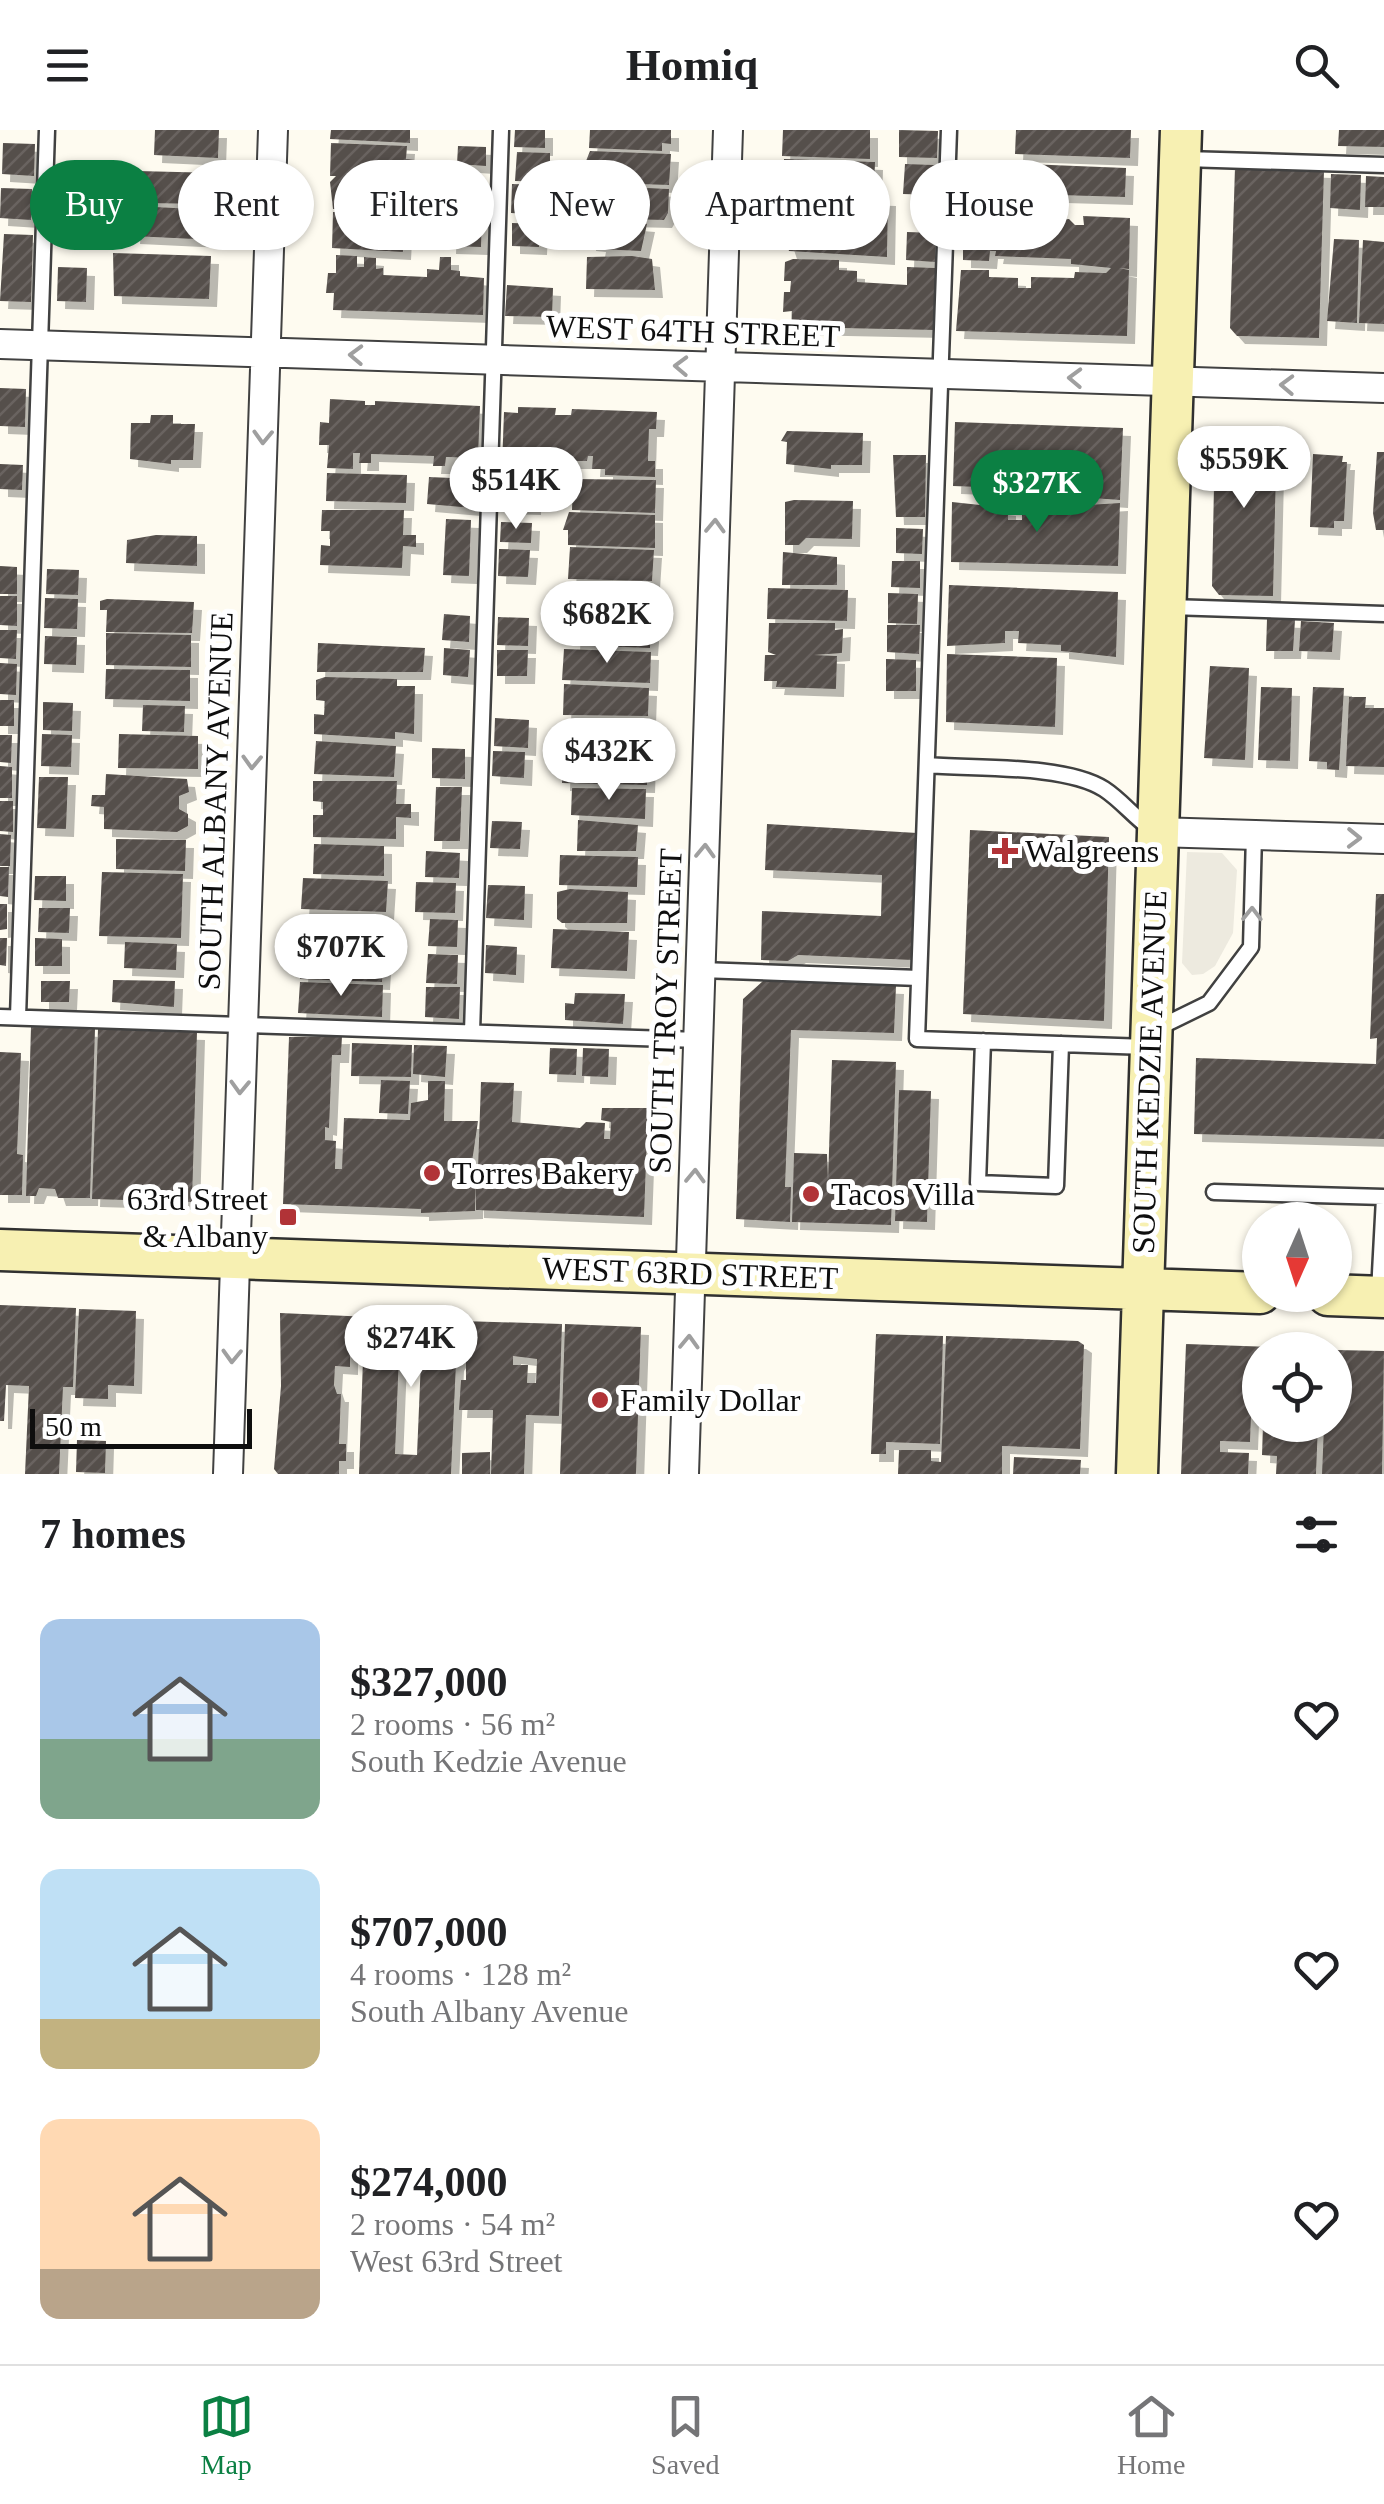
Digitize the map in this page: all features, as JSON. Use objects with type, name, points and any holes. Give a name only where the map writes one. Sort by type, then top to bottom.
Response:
[{"type":"main road","name":"SOUTH KEDZIE AVENUE","points":[[1137,1474],[1180,144]]},
{"type":"main road","name":"WEST 63RD STREET","points":[[0,1250],[1242,1292]]},
{"type":"main road","points":[[1352,1296],[1381,1297]]},
{"type":"street","name":"SOUTH ALBANY AVENUE","points":[[228,1474],[273,130]]},
{"type":"street","name":"SOUTH TROY STREET","points":[[684,1474],[728,130]]},
{"type":"street","name":"WEST 64TH STREET","points":[[0,344],[1384,388]]},
{"type":"street","points":[[1156,832],[1384,838]]},
{"type":"lane","points":[[18,1017],[47,130]]},
{"type":"lane","points":[[472,1032],[502,130]]},
{"type":"lane","points":[[949,130],[918,1039],[1062,1044],[1150,1039],[1209,1003],[1251,947],[1254,835]]},
{"type":"lane","points":[[1180,144],[1384,165]]},
{"type":"lane","points":[[1164,607],[1384,614]]},
{"type":"lane","points":[[927,766],[1055,775],[1083,782],[1104,789],[1156,832]]},
{"type":"lane","points":[[701,970],[920,978]]},
{"type":"lane","points":[[0,1017],[699,1040]]},
{"type":"lane","points":[[983,1041],[978,1183],[1056,1186],[1062,1044]]},
{"type":"lane","points":[[1214,1192],[1384,1197],[1381,1297]]},
{"type":"shaded area","points":[[1187,852],[1222,853],[1237,870],[1233,933],[1215,966],[1203,974],[1192,975],[1182,963]]},
{"type":"building","points":[[155,130],[219,130],[218,158],[154,155]]},
{"type":"building","points":[[331,130],[410,130],[410,143],[330,139]]},
{"type":"building","points":[[515,130],[545,130],[545,148],[514,147]]},
{"type":"building","points":[[590,130],[671,130],[671,144],[662,143],[662,151],[589,148]]},
{"type":"building","points":[[783,130],[870,130],[870,159],[782,156]]},
{"type":"building","points":[[899,130],[938,131],[937,158],[899,157]]},
{"type":"building","points":[[1016,130],[1131,130],[1130,158],[1015,154]]},
{"type":"building","points":[[1339,130],[1384,130],[1384,147],[1338,146]]},
{"type":"building","points":[[3,143],[35,144],[30,176],[2,174]]},
{"type":"building","points":[[331,143],[407,146],[406,159],[415,160],[334,160],[334,176],[330,176]]},
{"type":"building","points":[[458,146],[486,147],[486,160],[457,160]]},
{"type":"building","points":[[590,151],[671,154],[669,185],[650,184],[650,160],[586,160]]},
{"type":"building","points":[[517,152],[550,153],[550,160],[516,160]]},
{"type":"building","points":[[905,164],[910,164],[910,194],[903,194]]},
{"type":"building","points":[[1069,166],[1126,168],[1125,197],[1069,195]]},
{"type":"building","points":[[1235,167],[1324,170],[1319,338],[1237,336],[1230,328]]},
{"type":"building","points":[[158,172],[178,172],[178,204],[158,203]]},
{"type":"building","points":[[1331,174],[1361,175],[1360,210],[1330,208]]},
{"type":"building","points":[[1366,176],[1384,177],[1384,207],[1365,207]]},
{"type":"building","points":[[334,178],[334,209],[333,209],[330,182]]},
{"type":"building","points":[[512,184],[514,184],[514,213]]},
{"type":"building","points":[[1,188],[30,189],[30,220],[0,218]]},
{"type":"building","points":[[650,188],[669,189],[664,220],[650,220]]},
{"type":"building","points":[[158,207],[178,208],[178,238],[158,237]]},
{"type":"building","points":[[1083,216],[1130,218],[1129,269],[1119,268],[1129,270],[1127,336],[956,331],[961,270],[989,270],[989,277],[1018,278],[1018,288],[1031,288],[1031,277],[1074,278],[1075,272],[1106,273],[1111,268],[1071,264],[1071,259],[995,256],[996,251],[990,251],[989,261],[963,260],[963,250],[1069,250],[1069,219],[1075,225],[1084,225]]},
{"type":"building","points":[[907,232],[910,250],[935,250],[935,262],[906,260]]},
{"type":"building","points":[[4,234],[30,235],[31,302],[0,301]]},
{"type":"building","points":[[1334,239],[1359,240],[1357,323],[1327,321]]},
{"type":"building","points":[[1363,240],[1384,242],[1384,324],[1359,323]]},
{"type":"building","points":[[887,250],[887,257],[789,251]]},
{"type":"building","points":[[113,253],[211,256],[209,299],[114,296]]},
{"type":"building","points":[[336,255],[357,256],[357,267],[364,267],[364,257],[376,258],[376,269],[383,268],[383,275],[427,277],[427,269],[439,270],[440,257],[451,257],[451,270],[460,271],[460,276],[484,278],[483,315],[333,310],[334,293],[326,293],[328,273],[336,273]]},
{"type":"building","points":[[587,257],[652,259],[655,290],[586,289]]},
{"type":"building","points":[[839,260],[839,270],[857,271],[857,282],[907,285],[907,267],[936,268],[935,330],[792,327],[792,311],[783,312],[784,292],[790,292],[791,281],[784,281],[785,262]]},
{"type":"building","points":[[58,267],[87,268],[86,302],[57,301]]},
{"type":"building","points":[[507,285],[553,288],[552,317],[505,316]]},
{"type":"building","points":[[0,388],[26,389],[25,427],[0,426]]},
{"type":"building","points":[[330,399],[365,401],[365,405],[375,405],[375,401],[480,406],[478,458],[446,457],[445,466],[433,466],[434,456],[371,454],[371,463],[359,463],[360,453],[353,453],[353,469],[327,468],[329,445],[319,445],[320,422],[329,423]]},
{"type":"building","points":[[518,407],[556,408],[555,415],[571,415],[572,409],[657,412],[656,429],[649,429],[648,461],[655,461],[655,477],[605,475],[605,469],[592,469],[593,456],[588,456],[587,461],[553,461],[553,470],[502,466],[504,412],[518,413]]},
{"type":"building","points":[[151,415],[173,415],[173,424],[195,424],[193,460],[171,460],[171,464],[130,459],[131,423],[150,423]]},
{"type":"building","points":[[955,422],[1123,428],[1120,500],[1050,495],[1051,478],[1023,477],[1024,467],[1010,467],[1009,477],[979,476],[979,487],[953,486]]},
{"type":"building","points":[[1224,426],[1277,427],[1273,596],[1219,595],[1212,586],[1215,435]]},
{"type":"building","points":[[787,431],[863,433],[862,465],[831,465],[831,469],[786,464],[787,442],[781,441]]},
{"type":"building","points":[[1377,452],[1384,452],[1384,530],[1376,530],[1373,513]]},
{"type":"building","points":[[1313,454],[1343,456],[1342,462],[1347,462],[1344,521],[1334,521],[1334,528],[1310,527]]},
{"type":"building","points":[[893,455],[926,455],[925,517],[896,517]]},
{"type":"building","points":[[0,464],[23,465],[22,490],[0,489]]},
{"type":"building","points":[[327,473],[407,475],[406,503],[326,501]]},
{"type":"building","points":[[429,477],[474,479],[473,508],[427,504]]},
{"type":"building","points":[[502,479],[534,480],[533,507],[501,506]]},
{"type":"building","points":[[573,479],[656,480],[655,513],[572,510]]},
{"type":"building","points":[[853,501],[852,539],[806,538],[799,545],[785,545],[785,502]]},
{"type":"building","points":[[952,502],[1008,508],[1008,520],[1022,520],[1022,509],[1120,503],[1118,566],[951,562]]},
{"type":"building","points":[[322,510],[404,510],[403,535],[416,535],[416,547],[403,546],[402,568],[320,565],[321,545],[330,546],[330,531],[321,531]]},
{"type":"building","points":[[569,512],[655,515],[655,548],[568,545],[568,530],[563,530]]},
{"type":"building","points":[[446,519],[471,520],[469,576],[443,575]]},
{"type":"building","points":[[501,522],[532,523],[531,543],[500,542]]},
{"type":"building","points":[[896,528],[923,529],[922,554],[896,553]]},
{"type":"building","points":[[156,535],[197,536],[197,566],[126,563],[127,540]]},
{"type":"building","points":[[570,547],[654,550],[652,581],[568,579]]},
{"type":"building","points":[[499,549],[530,550],[528,577],[498,576]]},
{"type":"building","points":[[783,552],[837,557],[837,585],[782,585]]},
{"type":"building","points":[[892,561],[920,561],[920,588],[891,587]]},
{"type":"building","points":[[0,566],[17,567],[17,594],[0,594]]},
{"type":"building","points":[[47,569],[79,570],[78,595],[46,594]]},
{"type":"building","points":[[571,582],[651,586],[650,614],[569,612]]},
{"type":"building","points":[[949,585],[1118,592],[1116,657],[1061,651],[1061,645],[1018,643],[1019,631],[1005,631],[1005,643],[947,646]]},
{"type":"building","points":[[768,588],[848,590],[847,621],[767,619]]},
{"type":"building","points":[[888,593],[918,594],[917,624],[888,623]]},
{"type":"building","points":[[0,596],[17,596],[17,626],[0,625]]},
{"type":"building","points":[[45,598],[78,599],[77,629],[44,628]]},
{"type":"building","points":[[100,601],[194,602],[192,633],[106,632],[107,610],[100,610]]},
{"type":"building","points":[[444,614],[470,616],[469,642],[442,640]]},
{"type":"building","points":[[498,617],[529,618],[528,646],[497,645]]},
{"type":"building","points":[[573,617],[652,620],[650,648],[572,645]]},
{"type":"building","points":[[1267,619],[1295,620],[1293,651],[1266,651]]},
{"type":"building","points":[[1301,621],[1334,623],[1332,652],[1299,651]]},
{"type":"building","points":[[769,623],[835,623],[835,630],[843,629],[842,653],[814,655],[837,656],[836,689],[776,687],[777,681],[764,681],[765,655],[776,655],[768,652]]},
{"type":"building","points":[[887,625],[920,625],[919,654],[887,652]]},
{"type":"building","points":[[0,630],[17,630],[16,659],[0,658]]},
{"type":"building","points":[[106,633],[191,635],[191,667],[106,665]]},
{"type":"building","points":[[45,636],[77,637],[76,665],[44,664]]},
{"type":"building","points":[[318,643],[425,648],[423,672],[317,672]]},
{"type":"building","points":[[444,648],[470,650],[468,677],[443,675]]},
{"type":"building","points":[[564,649],[651,652],[650,683],[562,680]]},
{"type":"building","points":[[497,650],[528,650],[527,676],[497,676]]},
{"type":"building","points":[[947,654],[1057,658],[1055,727],[946,722]]},
{"type":"building","points":[[886,659],[916,660],[916,691],[886,691]]},
{"type":"building","points":[[0,663],[17,664],[16,695],[0,694]]},
{"type":"building","points":[[1210,666],[1249,668],[1245,760],[1204,758]]},
{"type":"building","points":[[106,669],[190,670],[190,701],[105,699]]},
{"type":"building","points":[[397,679],[397,686],[415,686],[414,734],[395,732],[395,739],[314,734],[314,714],[324,715],[325,701],[316,700],[316,680]]},
{"type":"building","points":[[564,684],[649,688],[648,716],[563,715]]},
{"type":"building","points":[[1261,687],[1292,688],[1290,761],[1258,760]]},
{"type":"building","points":[[1313,687],[1344,688],[1339,770],[1327,769],[1327,762],[1309,761]]},
{"type":"building","points":[[1349,697],[1366,697],[1365,708],[1384,708],[1384,767],[1346,766]]},
{"type":"building","points":[[0,700],[14,700],[14,726],[0,726]]},
{"type":"building","points":[[43,702],[73,703],[72,731],[43,730]]},
{"type":"building","points":[[143,705],[185,706],[184,732],[142,731]]},
{"type":"building","points":[[495,718],[529,720],[528,748],[494,746]]},
{"type":"building","points":[[579,718],[648,721],[647,749],[565,745],[566,728],[578,728]]},
{"type":"building","points":[[42,734],[72,735],[71,767],[41,766]]},
{"type":"building","points":[[119,734],[198,736],[198,769],[118,768]]},
{"type":"building","points":[[0,735],[12,735],[11,763],[0,762]]},
{"type":"building","points":[[316,741],[396,746],[394,777],[314,774]]},
{"type":"building","points":[[432,748],[465,749],[465,779],[432,778]]},
{"type":"building","points":[[493,751],[525,752],[524,778],[492,776]]},
{"type":"building","points":[[563,752],[648,755],[647,785],[562,783]]},
{"type":"building","points":[[0,766],[12,767],[12,798],[0,798]]},
{"type":"building","points":[[106,774],[187,779],[189,792],[179,796],[179,809],[188,814],[188,826],[177,832],[104,829],[104,807],[91,806],[92,795],[105,795]]},
{"type":"building","points":[[39,777],[68,777],[66,829],[37,828]]},
{"type":"building","points":[[313,781],[397,781],[396,804],[411,804],[411,818],[396,817],[396,839],[313,837],[313,815],[323,815],[323,802],[313,801]]},
{"type":"building","points":[[436,787],[462,787],[460,841],[434,841]]},
{"type":"building","points":[[572,788],[646,789],[645,819],[571,815]]},
{"type":"building","points":[[0,801],[13,801],[13,832],[0,831]]},
{"type":"building","points":[[578,820],[638,825],[636,851],[577,851]]},
{"type":"building","points":[[492,821],[522,822],[520,849],[490,848]]},
{"type":"building","points":[[767,824],[917,833],[912,960],[798,955],[788,961],[761,960],[762,911],[881,916],[882,875],[765,870]]},
{"type":"building","name":"Walgreens","points":[[970,830],[1109,837],[1104,1021],[963,1014]]},
{"type":"building","points":[[0,834],[11,835],[10,866],[0,866]]},
{"type":"building","points":[[116,839],[186,840],[185,871],[116,869]]},
{"type":"building","points":[[314,844],[384,846],[384,876],[313,874]]},
{"type":"building","points":[[426,851],[460,853],[459,878],[425,877]]},
{"type":"building","points":[[560,855],[638,857],[637,887],[559,885]]},
{"type":"building","points":[[0,867],[9,867],[8,897],[0,896]]},
{"type":"building","points":[[102,872],[183,874],[181,938],[99,936]]},
{"type":"building","points":[[35,876],[66,876],[66,901],[34,900]]},
{"type":"building","points":[[303,878],[388,881],[386,912],[301,909]]},
{"type":"building","points":[[416,882],[456,883],[455,913],[415,912]]},
{"type":"building","points":[[488,885],[525,886],[524,920],[486,918]]},
{"type":"building","points":[[557,892],[628,892],[627,923],[562,923],[557,919]]},
{"type":"building","points":[[1376,894],[1384,894],[1384,1139],[1194,1134],[1196,1058],[1376,1064],[1377,1038],[1370,1039]]},
{"type":"building","points":[[0,904],[7,904],[7,929],[0,930]]},
{"type":"building","points":[[39,908],[70,908],[69,933],[38,932]]},
{"type":"building","points":[[302,915],[389,918],[389,947],[301,944]]},
{"type":"building","points":[[430,919],[458,920],[457,947],[428,946]]},
{"type":"building","points":[[553,929],[629,932],[627,971],[551,968]]},
{"type":"building","points":[[0,938],[7,938],[6,966],[0,965]]},
{"type":"building","points":[[35,938],[62,939],[62,966],[35,966]]},
{"type":"building","points":[[125,942],[177,944],[176,970],[124,968]]},
{"type":"building","points":[[486,945],[517,947],[516,975],[485,973]]},
{"type":"building","points":[[301,947],[384,950],[382,982],[300,979]]},
{"type":"building","points":[[428,954],[458,955],[457,984],[426,983]]},
{"type":"building","points":[[113,980],[175,981],[174,1007],[112,1002]]},
{"type":"building","points":[[41,981],[70,981],[69,1002],[41,1002]]},
{"type":"building","points":[[763,981],[896,986],[894,1033],[791,1030],[785,1187],[791,1187],[790,1222],[736,1219],[743,999]]},
{"type":"building","points":[[300,982],[383,985],[382,1017],[298,1013]]},
{"type":"building","points":[[426,987],[460,987],[459,1019],[425,1017]]},
{"type":"building","points":[[575,993],[625,994],[623,1024],[565,1020],[565,1003],[574,1004]]},
{"type":"building","points":[[31,1027],[95,1029],[90,1198],[58,1198],[55,1189],[39,1188],[36,1196],[26,1196]]},
{"type":"building","points":[[98,1029],[197,1032],[192,1202],[92,1199]]},
{"type":"building","points":[[342,1036],[341,1055],[332,1055],[329,1128],[325,1127],[325,1140],[336,1141],[335,1169],[342,1169],[344,1118],[410,1120],[411,1103],[428,1100],[428,1081],[445,1081],[444,1121],[478,1121],[471,1169],[478,1168],[481,1082],[514,1083],[512,1122],[580,1128],[586,1122],[605,1123],[604,1139],[610,1139],[611,1122],[601,1120],[602,1108],[648,1108],[644,1217],[476,1210],[476,1181],[475,1211],[421,1213],[421,1209],[283,1204],[289,1037]]},
{"type":"building","points":[[352,1043],[412,1045],[411,1077],[351,1076]]},
{"type":"building","points":[[414,1045],[447,1046],[445,1077],[413,1074]]},
{"type":"building","points":[[550,1048],[577,1049],[576,1075],[549,1074]]},
{"type":"building","points":[[583,1048],[609,1049],[608,1077],[582,1076]]},
{"type":"building","points":[[0,1052],[21,1053],[17,1154],[23,1155],[22,1195],[0,1195]]},
{"type":"building","points":[[832,1060],[896,1062],[891,1225],[792,1222],[794,1153],[827,1154],[828,1181]]},
{"type":"building","points":[[381,1080],[410,1081],[408,1114],[379,1113]]},
{"type":"building","points":[[899,1090],[931,1091],[927,1222],[895,1221]]},
{"type":"building","points":[[0,1305],[76,1308],[73,1387],[63,1387],[59,1474],[25,1474],[29,1386],[6,1385],[4,1421],[0,1421]]},
{"type":"building","points":[[79,1309],[136,1311],[134,1386],[108,1385],[108,1399],[75,1398]]},
{"type":"building","points":[[280,1313],[461,1321],[461,1332],[462,1321],[562,1324],[559,1416],[526,1415],[524,1474],[491,1474],[493,1410],[459,1410],[461,1380],[466,1380],[466,1359],[462,1354],[456,1363],[451,1474],[359,1474],[363,1359],[358,1349],[358,1357],[350,1356],[350,1367],[335,1366],[334,1385],[337,1394],[341,1394],[339,1444],[346,1444],[346,1461],[339,1461],[339,1474],[278,1474],[274,1469],[281,1386]],"holes":[[[416,1335],[422,1336],[417,1455],[395,1454],[399,1355],[415,1356]],[[513,1356],[537,1359],[536,1383],[527,1383],[528,1365],[513,1365]]]},
{"type":"building","name":"Family Dollar","points":[[565,1324],[641,1327],[636,1474],[560,1474]]},
{"type":"building","points":[[876,1334],[943,1336],[940,1444],[886,1442],[886,1454],[871,1454]]},
{"type":"building","points":[[946,1336],[1078,1341],[1084,1345],[1080,1449],[1002,1446],[1002,1474],[898,1474],[899,1450],[931,1450],[931,1461],[941,1462]]},
{"type":"building","points":[[1186,1344],[1242,1346],[1242,1442],[1220,1441],[1220,1452],[1249,1453],[1248,1474],[1181,1474]]},
{"type":"building","points":[[1352,1350],[1384,1351],[1382,1474],[1322,1474],[1323,1442],[1352,1442]]},
{"type":"building","points":[[77,1440],[106,1441],[105,1473],[76,1472]]},
{"type":"building","points":[[1262,1442],[1317,1442],[1316,1474],[1276,1474],[1277,1456],[1262,1455]]},
{"type":"building","points":[[490,1452],[490,1474],[462,1474],[462,1453]]},
{"type":"building","points":[[1014,1457],[1081,1460],[1080,1474],[1013,1474]]},
{"type":"place","name":"Walgreens","points":[[1005,851]]},
{"type":"place","name":"Torres Bakery","points":[[432,1173]]},
{"type":"place","name":"Tacos Villa","points":[[811,1194]]},
{"type":"place","name":"63rd Street & Albany","points":[[288,1217]]},
{"type":"place","name":"Family Dollar","points":[[600,1400]]}]
